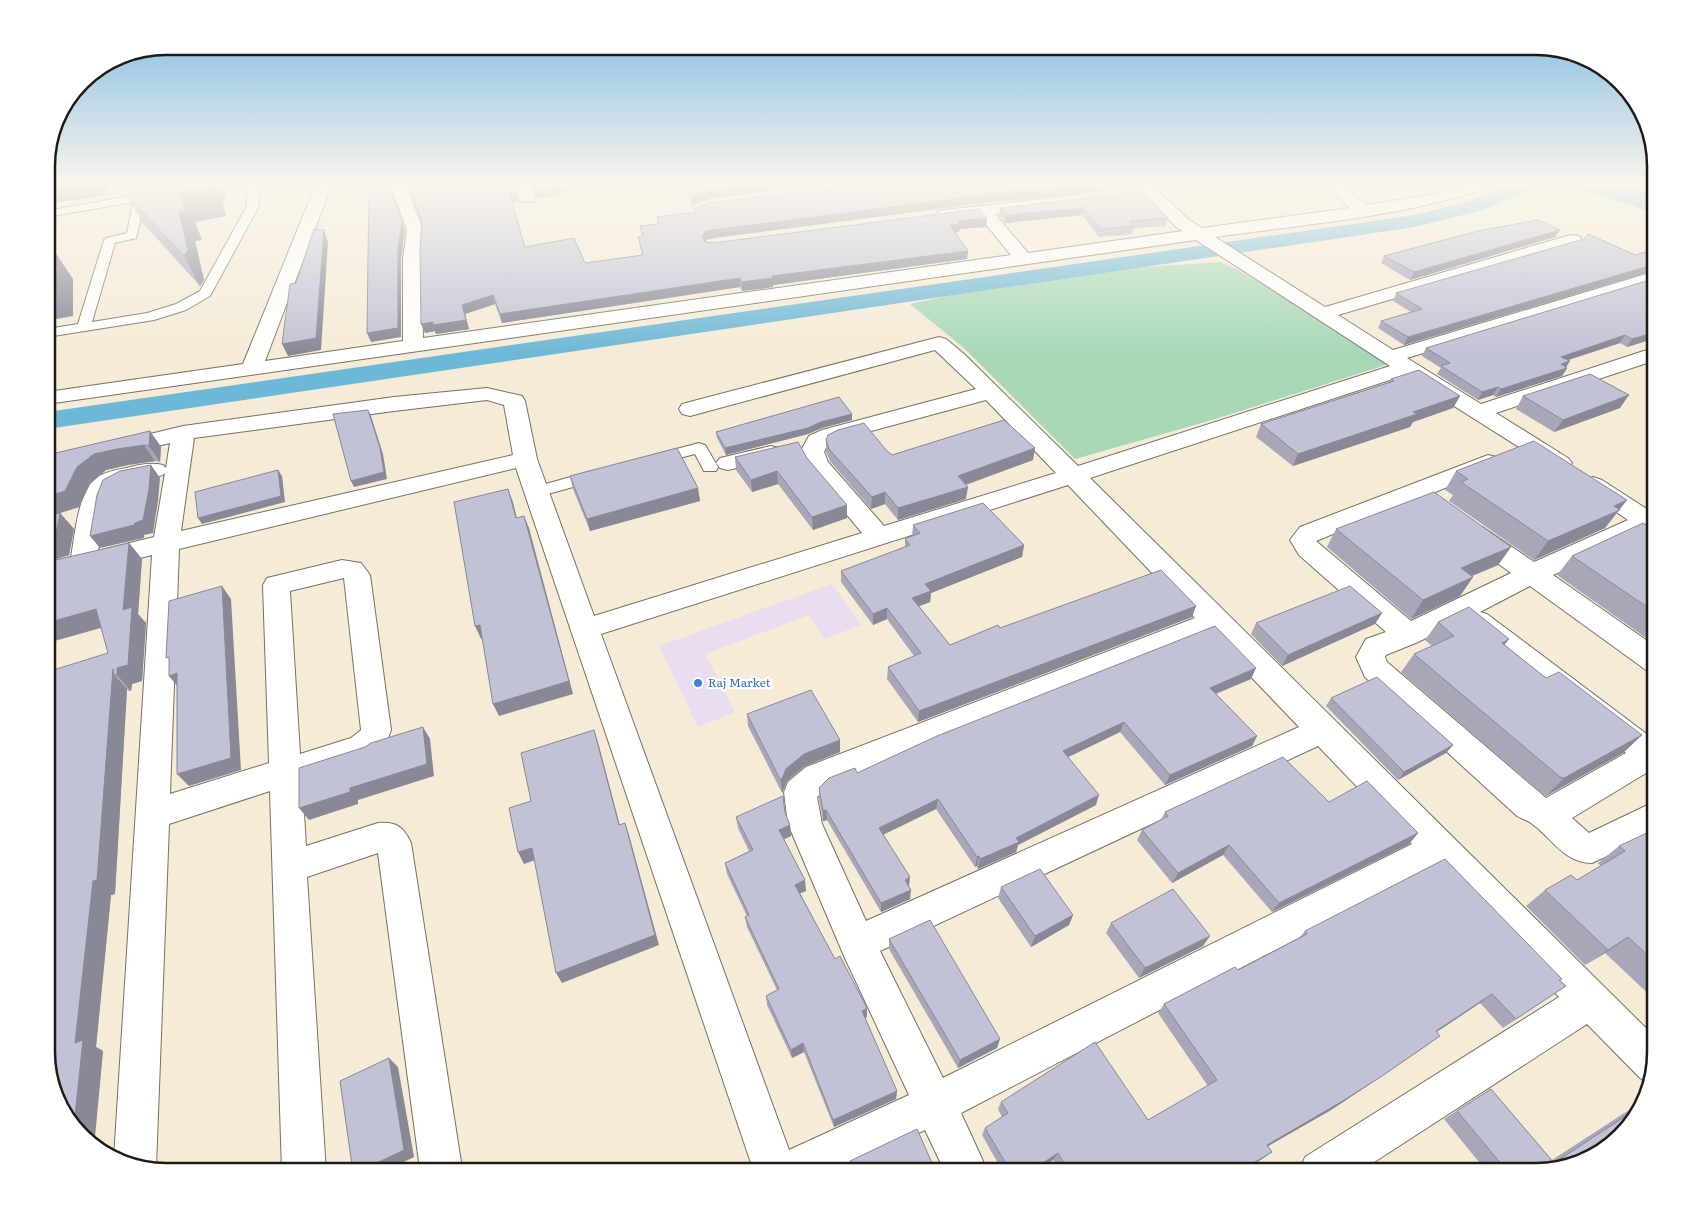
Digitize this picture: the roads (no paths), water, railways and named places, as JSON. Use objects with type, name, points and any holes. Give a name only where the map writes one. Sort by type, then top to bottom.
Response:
[{"type":"street","points":[[251,369],[302,241]]},
{"type":"street","points":[[412,345],[412,259],[414,241]]},
{"type":"street","points":[[1008,241],[1024,260]]},
{"type":"street","points":[[55,397],[1024,260],[1147,241]]},
{"type":"street","points":[[1210,241],[1478,412],[1523,448],[1647,528]]},
{"type":"street","points":[[1322,314],[1569,241]]},
{"type":"street","points":[[585,629],[1072,476],[1400,362],[1647,279]]},
{"type":"street","points":[[690,409],[939,343],[957,358],[1647,1057]]},
{"type":"street","points":[[1478,412],[1647,356]]},
{"type":"street","points":[[719,465],[817,441],[830,435],[990,392]]},
{"type":"street","points":[[103,452],[183,433],[394,404],[487,394],[514,401],[525,459],[773,1163]]},
{"type":"street","points":[[135,1159],[166,543],[183,433]]},
{"type":"street","points":[[817,441],[812,452],[817,464],[878,536]]},
{"type":"street","points":[[1408,635],[1308,549],[1303,540],[1309,533],[1523,448]]},
{"type":"street","points":[[55,570],[525,459]]},
{"type":"street","points":[[83,563],[91,515],[99,489],[104,483],[155,470]]},
{"type":"street","points":[[1415,491],[1647,656]]},
{"type":"street","points":[[64,522],[91,515]]},
{"type":"street","points":[[1647,529],[1532,574],[1408,635],[1376,647],[1370,657],[1375,669],[1529,806],[1543,813],[1578,845],[1592,848],[1647,830]]},
{"type":"street","points":[[153,814],[285,771],[361,748],[373,740],[376,730],[358,575],[352,570],[342,568],[276,585],[285,771],[289,867],[304,1163]]},
{"type":"street","points":[[1460,608],[1647,751]]},
{"type":"street","points":[[963,1163],[857,943],[805,824],[800,792],[817,776],[1217,621]]},
{"type":"street","points":[[857,943],[1323,730]]},
{"type":"street","points":[[1543,813],[1552,813],[1647,757]]},
{"type":"street","points":[[289,867],[378,838],[389,837],[394,843],[440,1163]]},
{"type":"street","points":[[808,1163],[935,1104],[1439,848]]},
{"type":"street","points":[[1334,1163],[1590,1000]]},
{"type":"lane","points":[[84,327],[110,241]]},
{"type":"lane","points":[[55,332],[148,317],[181,307],[205,293],[234,241]]},
{"type":"lane","points":[[641,464],[699,448],[719,465]]},
{"type":"lane","points":[[537,492],[612,471]]},
{"type":"waterway","points":[[55,420],[1279,241]]},
{"type":"place","name":"Raj Market","points":[[698,683]]}]
